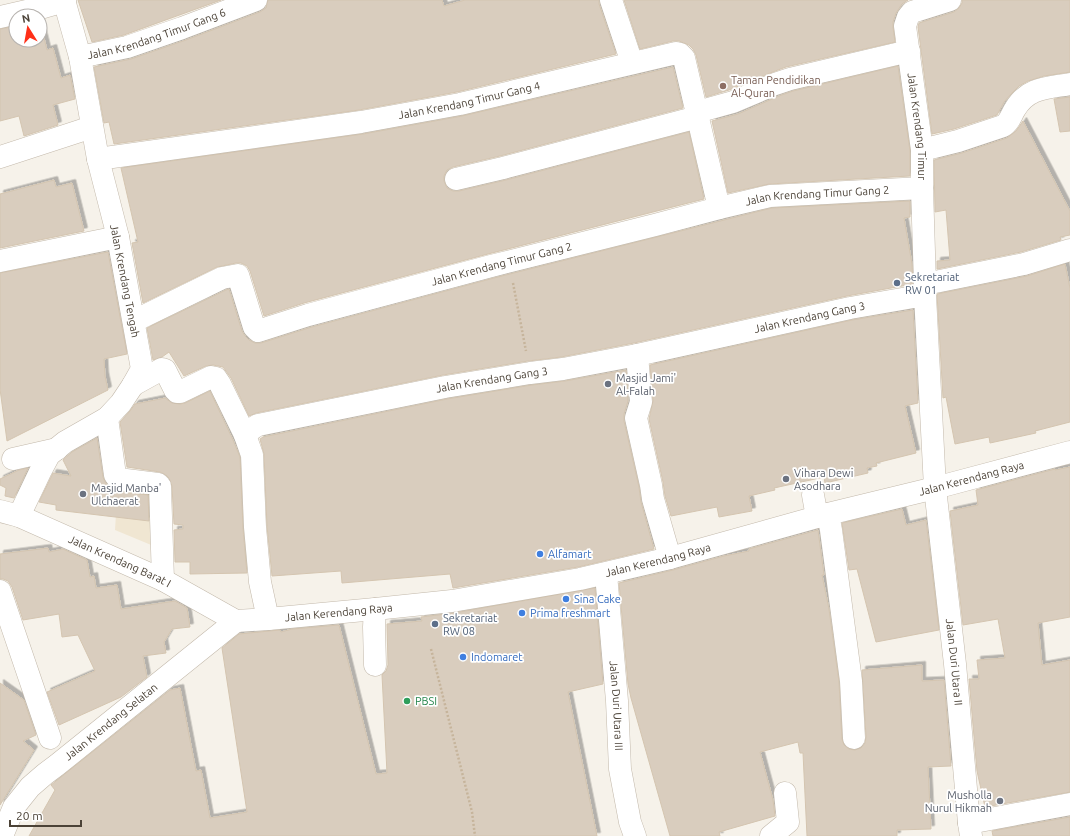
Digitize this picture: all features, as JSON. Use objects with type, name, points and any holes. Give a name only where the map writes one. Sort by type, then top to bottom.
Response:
[{"type":"street","name":"Jalan Krendang Tengah","points":[[10,514],[41,470],[49,455],[84,431],[107,418],[121,402],[142,369],[118,237],[98,159],[80,57],[64,0]]},
{"type":"street","points":[[0,18],[44,7],[64,0]]},
{"type":"street","name":"Jalan Krendang Timur Gang 6","points":[[80,57],[127,47],[256,0]]},
{"type":"street","points":[[611,0],[632,63]]},
{"type":"street","name":"Jalan Krendang Timur","points":[[935,488],[925,289],[922,150],[905,26],[908,17],[912,12],[950,0]]},
{"type":"street","points":[[456,178],[503,168],[697,114],[733,102],[790,79],[909,51]]},
{"type":"street","name":"Jalan Krendang Timur Gang 4","points":[[98,159],[361,122],[453,105],[676,53],[680,54],[684,58],[719,208]]},
{"type":"street","points":[[922,150],[958,141],[1003,126],[1007,124],[1022,99],[1032,91],[1070,84]]},
{"type":"street","points":[[0,157],[92,127]]},
{"type":"street","name":"Jalan Krendang Timur Gang 2","points":[[134,321],[222,278],[238,275],[254,327],[258,331],[308,315],[509,262],[770,196],[922,188]]},
{"type":"street","points":[[0,261],[118,237]]},
{"type":"street","name":"Jalan Krendang Gang 3","points":[[245,435],[258,425],[445,387],[563,369],[637,355],[850,308],[1041,260],[1070,250]]},
{"type":"street","points":[[637,355],[641,402],[636,418],[652,485],[653,499],[670,558]]},
{"type":"street","points":[[133,385],[162,369],[165,370],[177,392],[212,377],[216,378],[220,384],[245,435],[252,455],[255,527],[260,582],[268,619]]},
{"type":"street","points":[[107,418],[116,478],[158,484],[160,486],[163,580]]},
{"type":"street","points":[[13,459],[56,449]]},
{"type":"street","name":"Jalan Kerendang Raya","points":[[236,621],[452,601],[606,574],[1070,452]]},
{"type":"street","name":"Jalan Duri Utara II","points":[[935,488],[955,664],[970,830]]},
{"type":"street","points":[[813,495],[822,516],[831,530],[851,681],[854,738]]},
{"type":"street","name":"Jalan Krendang Barat I","points":[[10,514],[163,580],[236,621]]},
{"type":"street","name":"Jalan Duri Utara III","points":[[606,574],[620,769],[630,822],[635,836]]},
{"type":"street","points":[[0,591],[50,738]]},
{"type":"street","points":[[375,609],[375,665]]},
{"type":"street","name":"Jalan Krendang Selatan","points":[[2,832],[14,807],[30,788],[45,774],[236,621]]},
{"type":"street","points":[[771,836],[788,822],[785,793]]},
{"type":"street","points":[[970,830],[1070,804]]},
{"type":"path","points":[[509,262],[530,373]]},
{"type":"path","points":[[431,649],[472,812],[475,836]]},
{"type":"shaded area","points":[[118,481],[159,486],[156,547],[115,530]]},
{"type":"building","points":[[78,0],[221,0],[124,35],[92,42]]},
{"type":"building","points":[[268,0],[442,0],[444,6],[465,0],[599,0],[599,4],[616,54],[457,92],[359,110],[114,144],[109,122],[104,123],[94,67],[131,59],[260,12],[266,8]]},
{"type":"building","points":[[624,0],[908,0],[902,4],[896,13],[893,22],[895,42],[786,67],[729,90],[706,97],[696,55],[693,49],[689,45],[679,41],[673,41],[640,49]]},
{"type":"building","points":[[962,0],[1070,0],[1070,72],[1044,76],[1028,81],[1019,86],[1004,102],[997,115],[954,129],[932,134],[918,27],[919,23],[954,12],[959,8]]},
{"type":"building","points":[[8,28],[8,48],[46,48],[47,50],[53,48],[61,78],[70,75],[75,99],[53,105],[58,125],[24,136],[19,116],[0,121],[0,29]]},
{"type":"building","points":[[898,66],[910,151],[910,176],[769,184],[728,193],[712,121],[738,114],[793,91]]},
{"type":"building","points":[[673,67],[683,108],[453,167],[447,170],[444,176],[444,181],[447,188],[453,191],[459,191],[689,132],[704,199],[488,254],[304,303],[264,316],[250,271],[247,266],[241,263],[217,267],[143,303],[132,243],[138,242],[121,168],[363,134],[462,116]]},
{"type":"building","points":[[1070,97],[1070,131],[1060,132],[1054,99]]},
{"type":"building","points":[[1023,121],[1070,211],[1070,235],[1060,237],[1061,240],[1021,252],[937,269],[937,261],[950,260],[946,210],[935,212],[934,160],[962,153],[1007,138],[1016,131]]},
{"type":"building","points":[[54,180],[56,187],[72,183],[84,231],[0,248],[0,194]]},
{"type":"building","points":[[910,201],[910,217],[904,218],[912,264],[913,284],[847,296],[634,343],[561,357],[443,375],[256,413],[249,416],[231,378],[223,367],[213,365],[206,366],[184,376],[169,352],[162,357],[153,360],[147,328],[229,289],[242,331],[249,340],[255,343],[261,343],[312,327],[494,278],[772,208]]},
{"type":"building","points":[[108,252],[127,354],[104,359],[108,390],[7,441],[0,389],[0,273]]},
{"type":"building","points":[[1065,264],[1070,288],[1070,422],[1035,431],[1036,433],[990,443],[989,437],[955,444],[946,397],[943,398],[937,294],[1027,276]]},
{"type":"building","points":[[913,310],[918,403],[905,406],[916,453],[876,463],[877,466],[867,468],[868,473],[825,483],[824,477],[774,488],[775,490],[749,496],[752,511],[719,517],[717,507],[671,516],[665,496],[649,419],[653,401],[650,365],[852,320]]},
{"type":"building","points":[[626,370],[628,401],[624,414],[624,421],[641,502],[654,549],[578,567],[453,588],[450,574],[342,583],[341,571],[272,576],[267,526],[264,454],[260,439],[263,437],[447,399]]},
{"type":"building","points":[[210,391],[240,457],[243,528],[247,573],[190,574],[190,562],[175,562],[174,530],[183,529],[183,525],[174,524],[172,486],[169,478],[160,472],[127,467],[120,422],[135,404],[165,398],[172,403],[180,404]]},
{"type":"building","points":[[97,438],[105,482],[111,490],[148,495],[149,521],[56,510],[56,505],[39,502],[53,473],[71,476],[63,460],[72,452]]},
{"type":"building","points":[[1070,467],[1070,617],[1038,623],[1042,665],[1070,660],[1070,792],[985,807],[977,771],[969,679],[979,679],[977,660],[1005,658],[998,619],[963,625],[950,511],[978,505],[976,490],[1055,469]]},
{"type":"building","points":[[28,468],[14,498],[5,496],[6,488],[0,485],[0,479],[19,470]]},
{"type":"building","points":[[902,509],[906,525],[926,520],[939,630],[876,642],[857,569],[849,570],[842,523]]},
{"type":"building","points":[[818,530],[824,575],[822,575],[829,609],[839,682],[842,739],[844,745],[849,749],[855,750],[861,748],[865,743],[866,737],[862,670],[922,665],[922,681],[944,680],[951,766],[928,767],[931,829],[897,830],[897,836],[807,836],[803,753],[800,753],[798,742],[760,752],[773,800],[775,816],[719,832],[720,836],[670,836],[628,684],[619,583],[749,551],[749,549]]},
{"type":"building","points":[[48,548],[49,552],[63,549],[87,560],[90,577],[94,576],[96,588],[117,585],[121,609],[175,601],[187,608],[190,627],[172,629],[164,642],[166,653],[143,656],[147,677],[121,697],[59,725],[47,692],[95,671],[78,635],[62,637],[59,614],[23,620],[12,587],[8,581],[0,579],[0,554]]},
{"type":"building","points":[[595,588],[603,684],[568,692],[597,836],[29,836],[55,790],[51,785],[170,690],[180,688],[196,771],[201,770],[210,818],[247,812],[222,648],[239,634],[280,630],[281,632],[292,629],[339,625],[376,774],[387,773],[382,675],[386,671],[388,665],[387,624],[422,621],[421,617],[454,613]]},
{"type":"building","points":[[0,683],[24,700],[36,735],[23,741],[34,750],[0,805]]},
{"type":"building","points":[[1070,817],[1070,836],[993,836],[992,831]]},
{"type":"place","name":"Taman Pendidikan Al-Quran","points":[[723,86]]},
{"type":"place","name":"Sekretariat RW 01","points":[[897,283]]},
{"type":"place","name":"Masjid Jami' Al-Falah","points":[[608,384]]},
{"type":"place","name":"Vihara Dewi Asodhara","points":[[786,479]]},
{"type":"place","name":"Masjid Manba' Ulchaerat","points":[[83,494]]},
{"type":"place","name":"Alfamart","points":[[540,554]]},
{"type":"place","name":"Sina Cake","points":[[566,599]]},
{"type":"place","name":"Prima freshmart","points":[[522,613]]},
{"type":"place","name":"Sekretariat RW 08","points":[[435,624]]},
{"type":"place","name":"Indomaret","points":[[463,657]]},
{"type":"place","name":"PBSI","points":[[407,701]]},
{"type":"place","name":"Musholla Nurul Hikmah","points":[[1000,801]]}]
